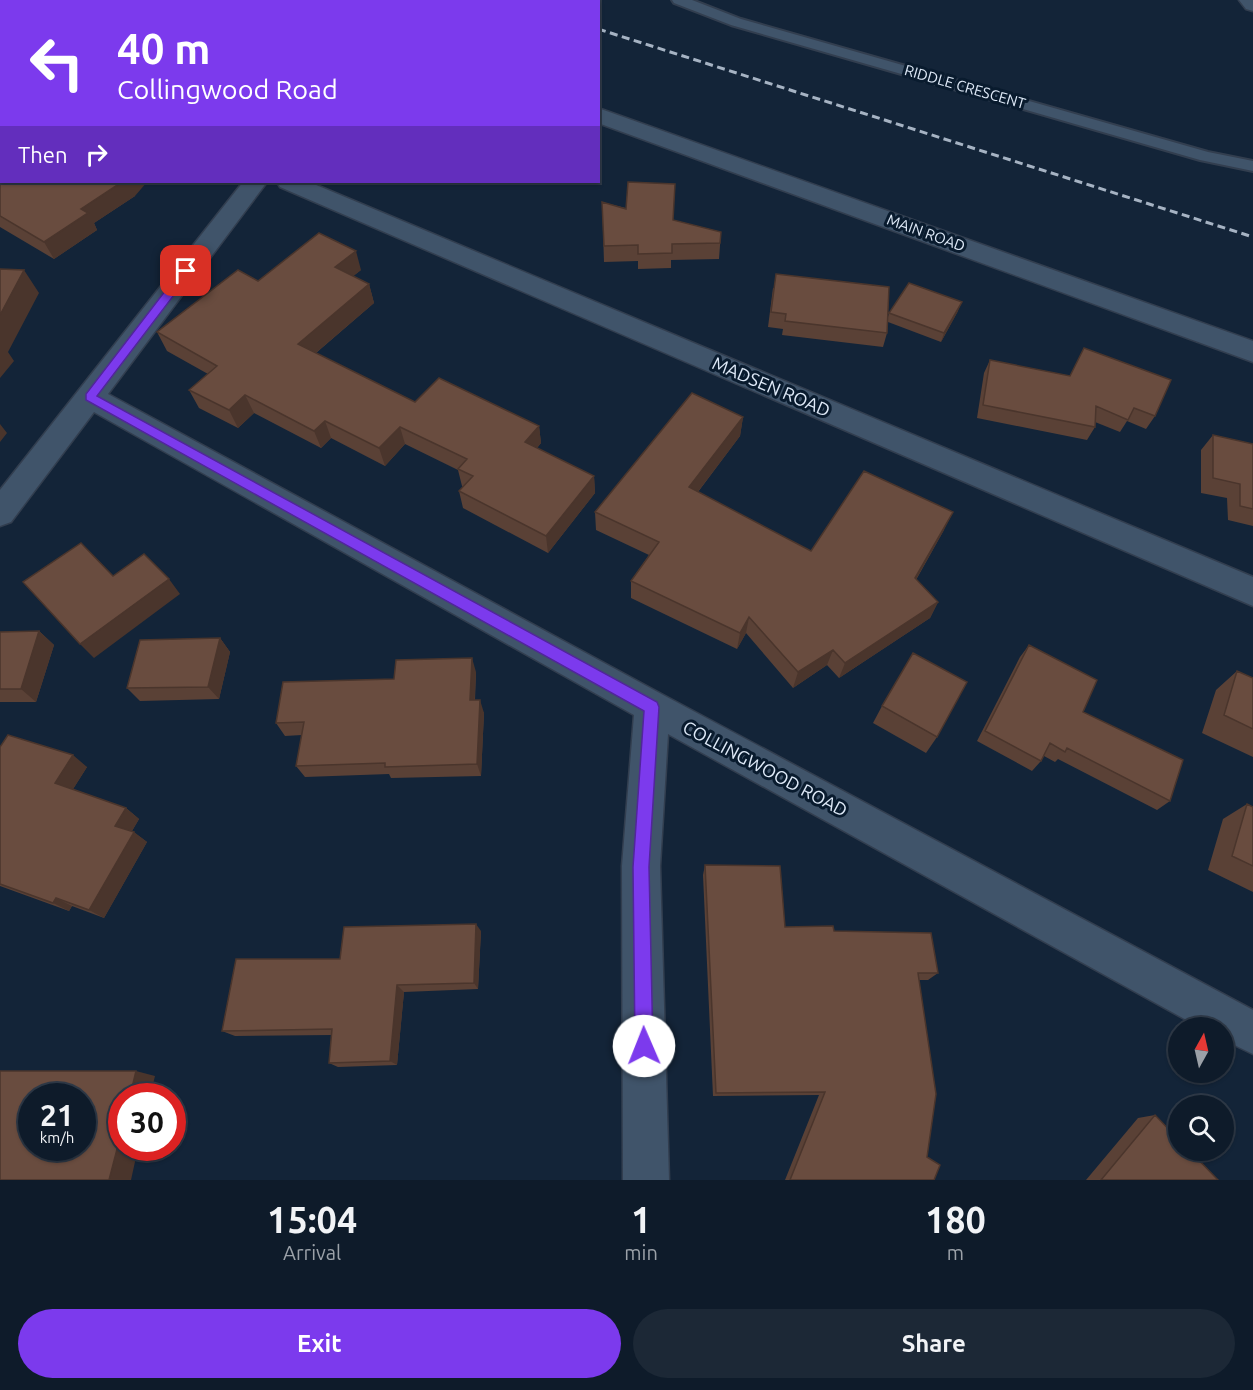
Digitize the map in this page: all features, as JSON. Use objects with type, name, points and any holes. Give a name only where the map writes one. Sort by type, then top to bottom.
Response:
[{"type":"street","points":[[1249,0],[1253,5]]},
{"type":"street","name":"MAIN ROAD","points":[[600,116],[1253,352]]},
{"type":"street","points":[[0,513],[254,183]]},
{"type":"street","name":"MADSEN ROAD","points":[[292,183],[1253,592]]},
{"type":"street","name":"COLLINGWOOD ROAD","points":[[90,397],[652,707],[1253,1033]]},
{"type":"street","points":[[646,1180],[641,867],[652,707]]},
{"type":"lane","name":"RIDDLE CRESCENT","points":[[680,0],[748,25],[1206,156],[1253,166]]},
{"type":"building","points":[[628,182],[675,184],[673,220],[721,232],[720,243],[672,244],[672,253],[638,254],[638,245],[604,246],[602,202],[626,209]]},
{"type":"building","points":[[0,183],[120,183],[81,209],[88,213],[44,242],[0,216]]},
{"type":"building","points":[[319,233],[356,251],[335,267],[369,284],[298,344],[415,402],[439,378],[539,426],[525,442],[594,476],[546,536],[459,491],[473,476],[458,469],[467,459],[400,427],[379,448],[325,421],[314,431],[245,395],[229,410],[189,390],[217,366],[157,332],[238,270],[258,281]]},
{"type":"building","points":[[0,269],[24,270],[0,315]]},
{"type":"building","points":[[776,274],[889,287],[887,333],[785,321],[786,314],[771,312]]},
{"type":"building","points":[[909,283],[962,302],[944,333],[889,313]]},
{"type":"building","points":[[1084,348],[1171,380],[1155,416],[1134,408],[1128,420],[1096,406],[1095,427],[983,405],[990,360],[1070,376]]},
{"type":"building","points":[[692,393],[743,417],[689,487],[811,551],[864,471],[953,512],[915,578],[938,602],[845,663],[833,650],[798,672],[749,617],[740,633],[631,581],[659,542],[595,512]]},
{"type":"building","points":[[1213,435],[1253,444],[1253,509],[1240,506],[1240,484],[1213,478]]},
{"type":"building","points":[[81,543],[113,576],[144,554],[169,579],[80,644],[23,582]]},
{"type":"building","points":[[39,631],[21,689],[0,689],[0,632]]},
{"type":"building","points":[[220,638],[208,687],[127,688],[140,640]]},
{"type":"building","points":[[1029,645],[1097,680],[1083,712],[1183,760],[1170,801],[1067,748],[1065,752],[1050,743],[1041,761],[985,731]]},
{"type":"building","points":[[913,653],[967,682],[937,737],[882,706]]},
{"type":"building","points":[[472,658],[470,700],[480,700],[477,764],[385,767],[385,763],[296,766],[304,722],[276,723],[283,682],[394,679],[396,660]]},
{"type":"building","points":[[1237,671],[1253,678],[1253,729],[1224,715]]},
{"type":"building","points":[[8,735],[73,755],[55,783],[126,808],[115,826],[134,832],[89,910],[56,898],[53,903],[0,884],[0,747]]},
{"type":"building","points":[[1247,804],[1253,807],[1253,866],[1232,856]]},
{"type":"building","points":[[705,865],[780,866],[785,927],[833,926],[834,931],[931,933],[938,973],[918,973],[936,1094],[927,1157],[940,1165],[934,1180],[790,1180],[825,1092],[716,1093]]},
{"type":"building","points":[[476,924],[474,983],[397,985],[390,1061],[329,1063],[332,1029],[222,1031],[236,959],[340,959],[344,927]]},
{"type":"building","points":[[0,1071],[136,1071],[133,1083],[108,1083],[108,1161],[114,1161],[109,1180],[0,1180]]},
{"type":"building","points":[[1155,1115],[1168,1129],[1168,1161],[1200,1161],[1218,1180],[1101,1180]]},
{"type":"railway","points":[[600,30],[1253,237]]},
{"type":"route","points":[[186,271],[90,397],[652,707],[641,867],[644,1046]]}]
